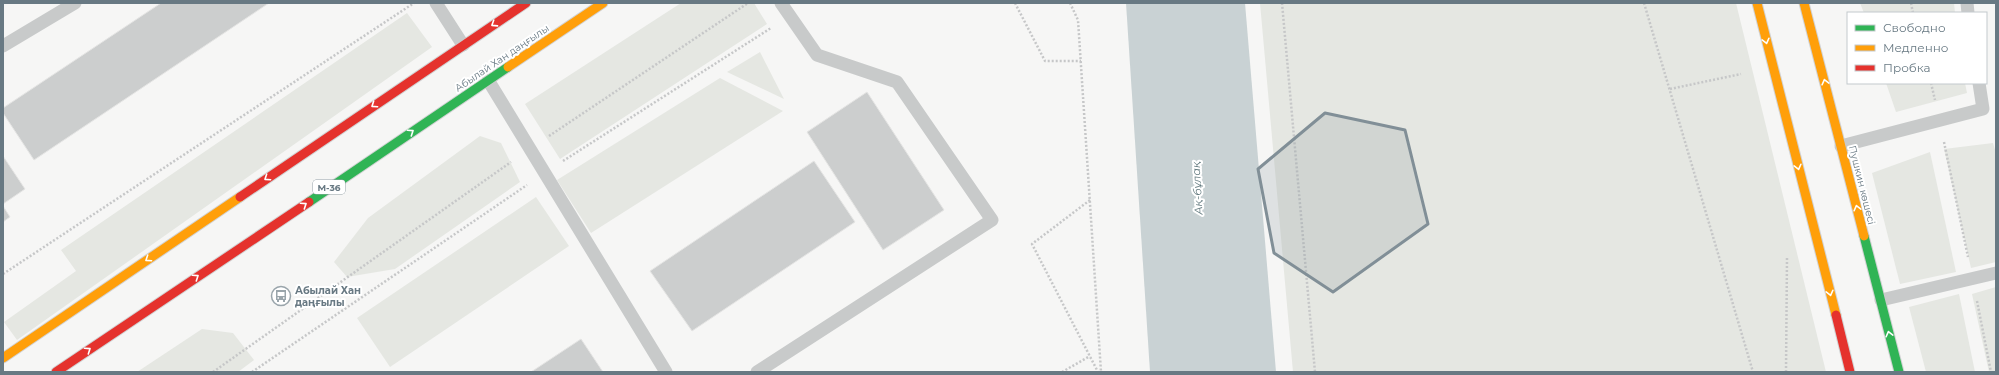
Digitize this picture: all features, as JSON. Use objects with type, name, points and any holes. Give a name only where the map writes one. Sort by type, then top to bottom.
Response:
[{"type":"main road","points":[[3,358],[526,3]]},
{"type":"main road","name":"Абылай Хан даңғылы","points":[[56,372],[603,3]]},
{"type":"main road","points":[[1757,3],[1850,372]]},
{"type":"main road","name":"Пушкин көшесі","points":[[1804,3],[1899,372]]},
{"type":"lane","points":[[3,46],[75,3]]},
{"type":"lane","points":[[436,3],[463,45]]},
{"type":"lane","points":[[757,372],[992,220],[897,82],[817,55],[781,3]]},
{"type":"lane","points":[[488,80],[666,372]]},
{"type":"lane","points":[[1841,146],[1983,110],[1979,84]]},
{"type":"lane","points":[[1881,300],[1996,273]]},
{"type":"path","points":[[3,274],[414,3]]},
{"type":"path","points":[[213,372],[530,149],[748,3]]},
{"type":"path","points":[[1014,3],[1045,61],[1081,61]]},
{"type":"path","points":[[1070,3],[1078,20],[1101,372]]},
{"type":"path","points":[[1282,3],[1315,372]]},
{"type":"path","points":[[1644,3],[1753,372]]},
{"type":"path","points":[[1670,90],[1741,74]]},
{"type":"path","points":[[1931,84],[1940,120],[1991,372]]},
{"type":"path","points":[[1090,200],[1032,244],[1098,372]]},
{"type":"path","points":[[1786,372],[1787,257]]},
{"type":"path","points":[[1062,372],[1090,356]]},
{"type":"highlighted area","points":[[1325,113],[1405,130],[1428,224],[1333,292],[1274,253],[1258,169]]},
{"type":"shaded area","points":[[681,3],[754,3],[767,24],[560,159],[525,104]]},
{"type":"shaded area","points":[[1260,3],[1736,3],[1826,372],[1293,372]]},
{"type":"shaded area","points":[[1860,3],[1954,3],[1955,12],[1864,12]]},
{"type":"shaded area","points":[[407,13],[432,47],[17,340],[4,322],[76,271],[61,250]]},
{"type":"shaded area","points":[[760,52],[784,99],[727,72]]},
{"type":"shaded area","points":[[720,78],[783,111],[591,233],[557,180]]},
{"type":"shaded area","points":[[1886,84],[1965,84],[1967,93],[1896,112]]},
{"type":"shaded area","points":[[480,136],[501,143],[520,182],[395,269],[347,277],[334,262],[368,218]]},
{"type":"shaded area","points":[[1993,143],[1996,153],[1996,262],[1971,268],[1944,149]]},
{"type":"shaded area","points":[[1930,152],[1956,272],[1900,284],[1872,173]]},
{"type":"shaded area","points":[[536,197],[569,246],[390,367],[357,318]]},
{"type":"shaded area","points":[[1996,287],[1996,372],[1989,372],[1972,294]]},
{"type":"shaded area","points":[[1959,294],[1975,372],[1926,372],[1909,307]]},
{"type":"shaded area","points":[[202,329],[233,333],[254,360],[238,372],[137,372]]},
{"type":"water","name":"Ақ-бұлақ","points":[[1126,3],[1245,3],[1276,372],[1150,372]]},
{"type":"building","points":[[161,3],[269,3],[34,160],[3,113],[3,108]]},
{"type":"building","points":[[867,92],[944,210],[883,250],[807,132]]},
{"type":"building","points":[[3,156],[25,189],[3,204]]},
{"type":"building","points":[[814,161],[855,222],[692,331],[650,271]]},
{"type":"building","points":[[3,206],[10,217],[3,222]]},
{"type":"building","points":[[581,339],[603,372],[531,372]]},
{"type":"traffic: fast","points":[[309,202],[508,67]]},
{"type":"traffic: fast","points":[[1864,236],[1899,372]]},
{"type":"traffic: slow","points":[[508,67],[603,3]]},
{"type":"traffic: slow","points":[[1757,3],[1836,315]]},
{"type":"traffic: slow","points":[[1804,3],[1864,236]]},
{"type":"traffic: slow","points":[[3,358],[240,197]]},
{"type":"traffic: jam","points":[[240,197],[526,3]]},
{"type":"traffic: jam","points":[[56,372],[309,202]]},
{"type":"traffic: jam","points":[[1836,315],[1850,372]]},
{"type":"place","name":"Абылай Хан даңғылы","points":[[281,296]]}]
